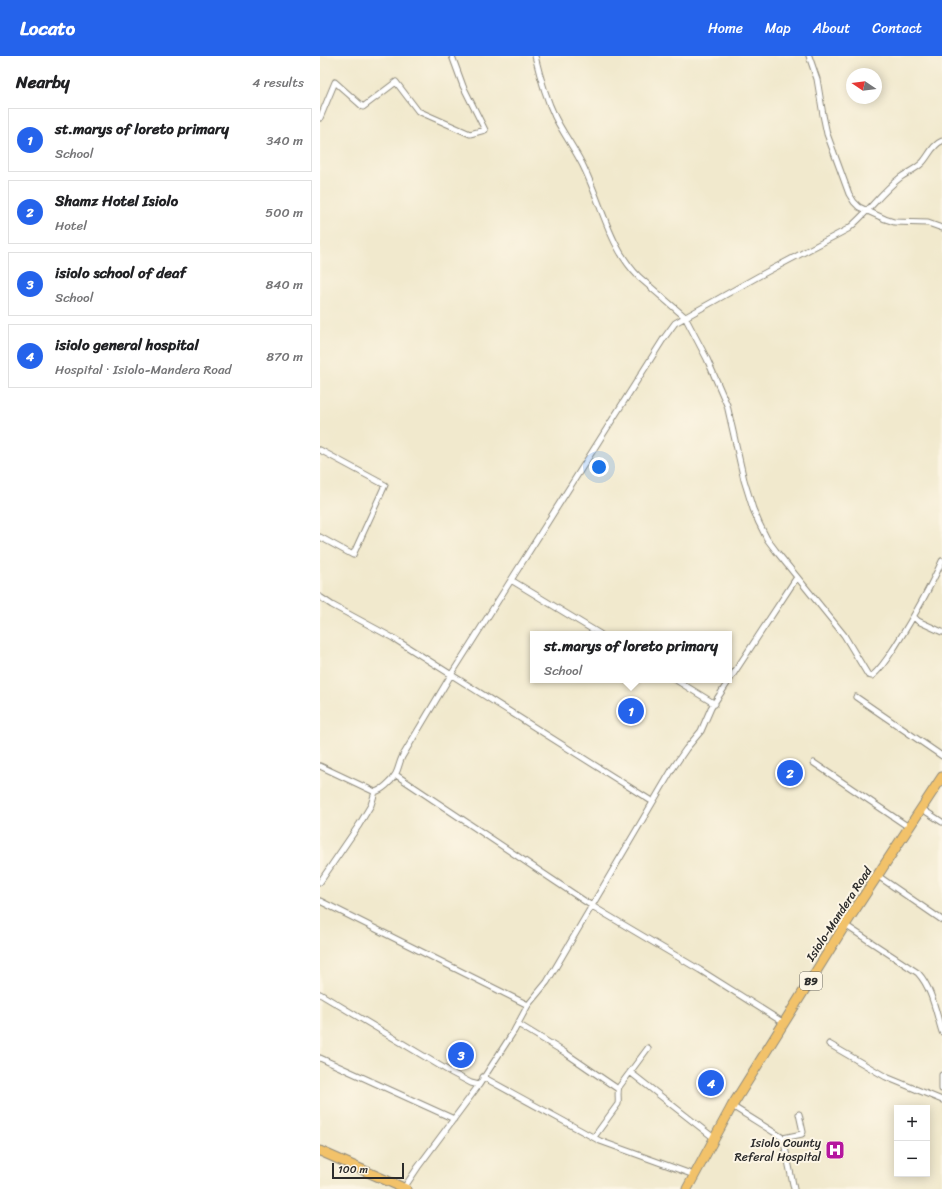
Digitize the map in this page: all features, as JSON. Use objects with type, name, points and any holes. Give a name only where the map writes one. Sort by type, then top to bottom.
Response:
[{"type":"highway","name":"Isiolo-Mandera Road","points":[[687,1189],[732,1106],[845,925],[942,777]]},
{"type":"highway","points":[[320,1151],[405,1189]]},
{"type":"street","points":[[320,118],[335,82],[363,106],[396,82],[418,111],[470,134],[485,130],[463,86],[452,56]]},
{"type":"street","points":[[535,56],[544,88],[555,116],[585,170],[606,222],[622,254],[632,270],[685,317],[707,359],[727,405],[746,486],[759,523],[767,539],[844,635],[866,673],[870,676],[880,669],[914,617],[942,561]]},
{"type":"street","points":[[809,56],[817,79],[827,134],[849,194],[854,202],[859,207],[894,222],[928,223],[942,228]]},
{"type":"street","points":[[320,882],[359,825],[371,805],[375,792],[385,786],[396,775],[398,765],[402,757],[451,675],[664,338],[676,322],[848,229],[858,221],[866,210],[901,177],[920,165],[927,158],[934,146],[942,140]]},
{"type":"street","points":[[320,450],[385,485],[353,555],[320,537]]},
{"type":"street","points":[[732,676],[797,577]]},
{"type":"street","points":[[511,580],[595,631]]},
{"type":"street","points":[[320,597],[393,638],[653,802]]},
{"type":"street","points":[[914,617],[918,621],[942,632]]},
{"type":"street","points":[[681,683],[714,704]]},
{"type":"street","points":[[405,1189],[418,1167],[479,1085],[518,1024],[528,1005],[548,982],[653,802],[681,756],[701,731],[706,718],[728,683]]},
{"type":"street","points":[[856,697],[942,756]]},
{"type":"street","points":[[814,763],[910,828]]},
{"type":"street","points":[[320,766],[375,792]]},
{"type":"street","points":[[396,775],[592,906],[700,970],[784,1023]]},
{"type":"street","points":[[922,809],[942,822]]},
{"type":"street","points":[[878,876],[942,920]]},
{"type":"street","points":[[320,901],[528,1005]]},
{"type":"street","points":[[845,925],[918,973],[924,980],[942,1032]]},
{"type":"street","points":[[320,994],[471,1084],[479,1085]]},
{"type":"street","points":[[518,1024],[564,1052],[618,1089]]},
{"type":"street","points":[[829,1044],[886,1077],[942,1100]]},
{"type":"street","points":[[594,1137],[618,1104],[618,1089],[648,1048]]},
{"type":"street","points":[[320,1058],[454,1119]]},
{"type":"street","points":[[630,1072],[714,1138]]},
{"type":"street","points":[[942,1076],[942,1089]]},
{"type":"street","points":[[483,1077],[600,1140],[694,1175]]},
{"type":"street","points":[[732,1106],[783,1138],[802,1134],[803,1132],[799,1114]]},
{"type":"street","points":[[783,1138],[794,1189]]},
{"type":"place","name":"st.marys of loreto primary","points":[[631,711]]},
{"type":"place","name":"Shamz Hotel Isiolo","points":[[790,773]]},
{"type":"place","name":"isiolo school of deaf","points":[[461,1055]]},
{"type":"place","name":"isiolo general hospital","points":[[711,1083]]},
{"type":"place","name":"Isiolo County Referal Hospital","points":[[835,1150]]}]
